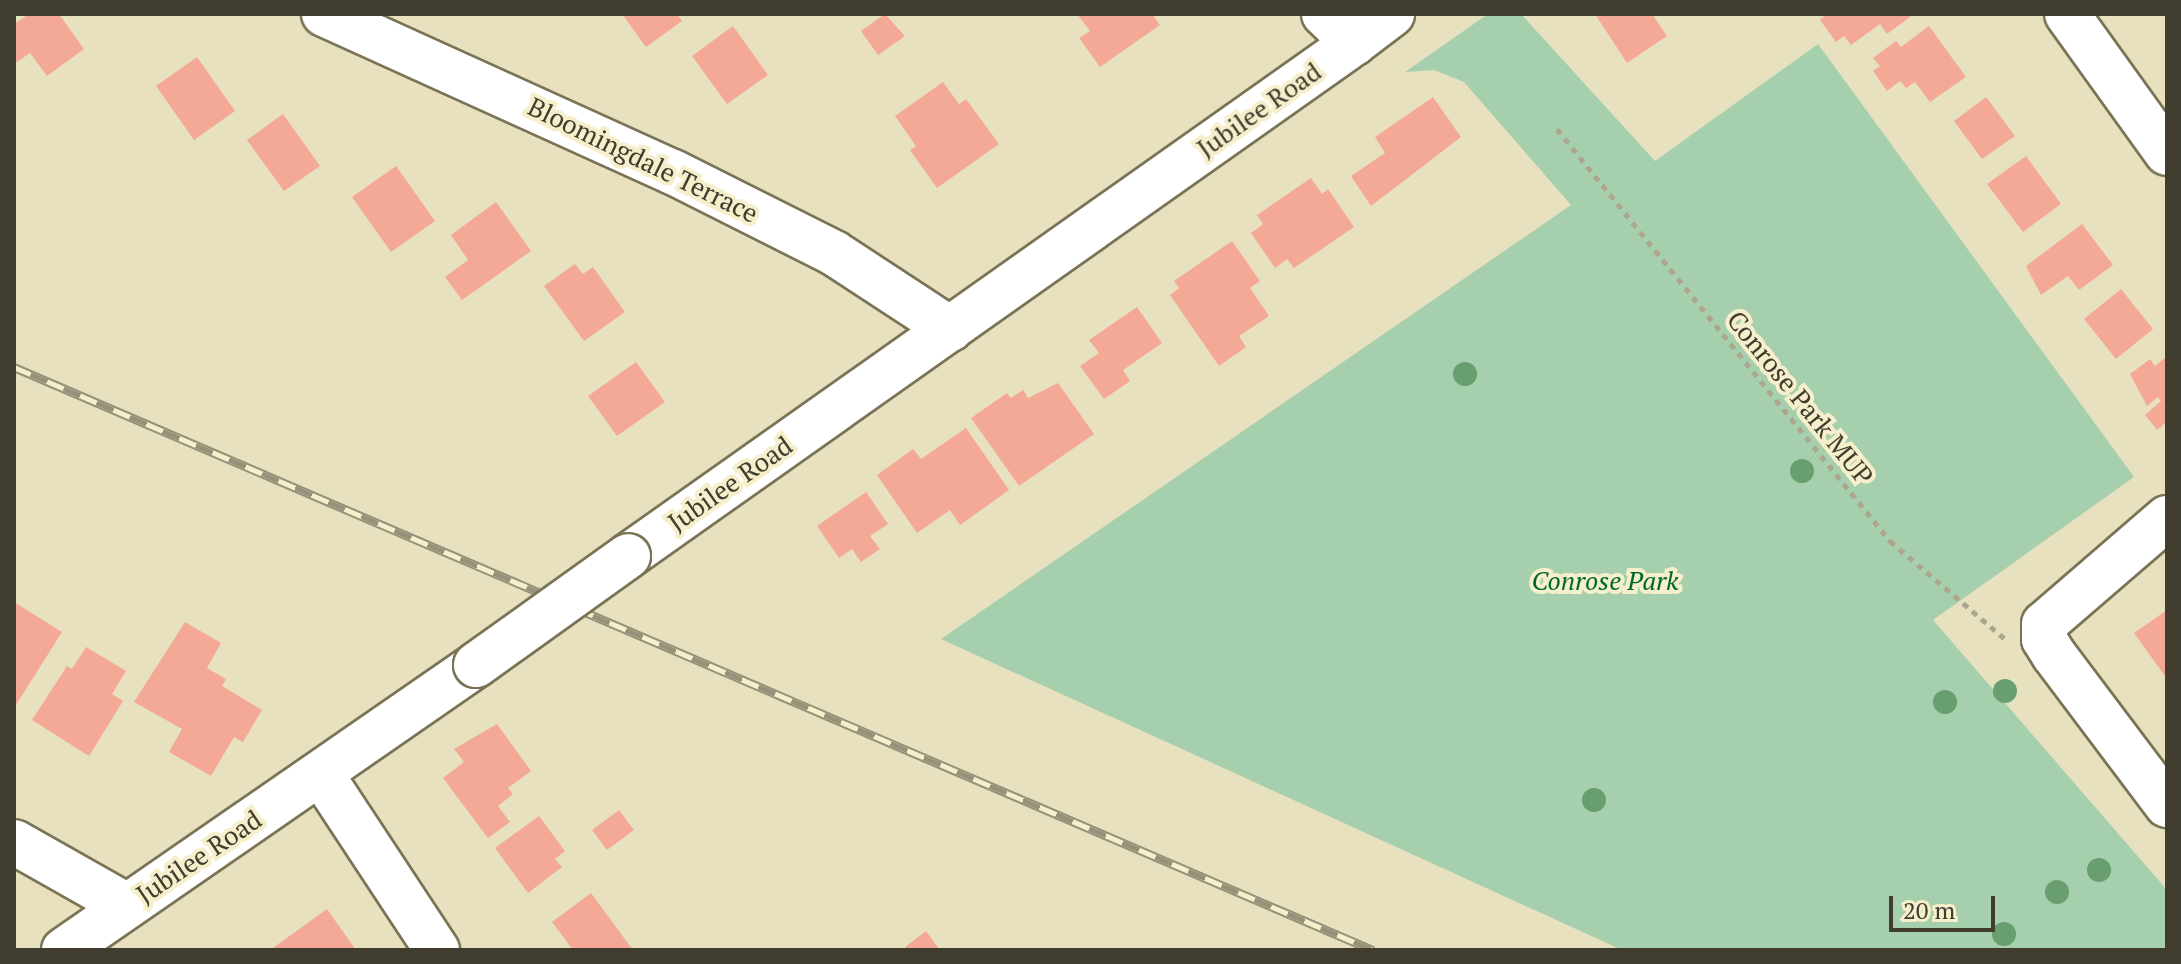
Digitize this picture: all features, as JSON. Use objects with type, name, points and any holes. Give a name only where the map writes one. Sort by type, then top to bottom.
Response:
[{"type":"street","name":"Bloomingdale Terrace","points":[[324,14],[673,172],[834,253],[950,329]]},
{"type":"street","name":"Jubilee Road","points":[[64,950],[321,774],[950,329],[1339,28],[1392,14]]},
{"type":"street","points":[[2067,14],[2167,153]]},
{"type":"street","points":[[2167,518],[2053,611],[2044,624],[2049,647],[2167,805]]},
{"type":"street","points":[[321,774],[437,950]]},
{"type":"street","points":[[14,842],[127,906]]},
{"type":"path","name":"Conrose Park MUP","points":[[1557,129],[1890,541],[2014,647],[2049,647]]},
{"type":"green space","name":"Conrose Park","points":[[1488,14],[1521,14],[1655,161],[1818,44],[2134,477],[1933,620],[2167,890],[2167,950],[1622,950],[941,639],[1571,205],[1464,82],[1434,70],[1405,72]]},
{"type":"building","points":[[29,14],[59,14],[84,49],[47,76],[30,53],[14,64],[14,24]]},
{"type":"building","points":[[622,14],[677,14],[682,21],[646,47]]},
{"type":"building","points":[[885,14],[905,36],[878,55],[861,31]]},
{"type":"building","points":[[1077,14],[1152,14],[1160,25],[1100,67],[1079,38],[1090,31]]},
{"type":"building","points":[[1595,14],[1652,14],[1667,36],[1627,63]]},
{"type":"building","points":[[1827,14],[1914,14],[1887,34],[1880,24],[1851,45],[1844,36],[1836,42],[1820,20]]},
{"type":"building","points":[[733,26],[768,75],[727,104],[692,56]]},
{"type":"building","points":[[1929,26],[1966,77],[1930,102],[1915,82],[1906,88],[1900,81],[1887,91],[1873,71],[1880,66],[1873,58],[1896,41],[1901,47]]},
{"type":"building","points":[[197,57],[235,111],[194,140],[156,86]]},
{"type":"building","points":[[943,82],[959,104],[966,99],[999,144],[937,188],[910,150],[916,146],[895,116]]},
{"type":"building","points":[[1433,97],[1461,137],[1371,206],[1351,176],[1385,153],[1375,137]]},
{"type":"building","points":[[1986,97],[2015,136],[1982,159],[1954,121]]},
{"type":"building","points":[[283,114],[320,166],[284,191],[247,140]]},
{"type":"building","points":[[2026,156],[2061,204],[2023,232],[1987,184]]},
{"type":"building","points":[[396,166],[435,221],[391,252],[352,197]]},
{"type":"building","points":[[1311,178],[1322,194],[1328,189],[1354,227],[1294,268],[1287,259],[1275,268],[1251,233],[1263,224],[1257,215]]},
{"type":"building","points":[[496,202],[531,251],[462,300],[445,277],[468,260],[451,235]]},
{"type":"building","points":[[2082,224],[2113,265],[2079,290],[2068,276],[2041,295],[2026,266]]},
{"type":"building","points":[[1232,241],[1260,281],[1250,288],[1269,316],[1239,336],[1246,347],[1219,366],[1170,295],[1179,288],[1174,281]]},
{"type":"building","points":[[575,264],[583,274],[593,267],[625,312],[584,341],[544,286]]},
{"type":"building","points":[[2121,289],[2153,329],[2116,359],[2084,319]]},
{"type":"building","points":[[1137,307],[1162,343],[1123,370],[1130,381],[1104,399],[1080,366],[1099,353],[1089,340]]},
{"type":"building","points":[[2167,356],[2167,422],[2157,430],[2145,415],[2161,401],[2158,397],[2147,406],[2130,374],[2150,359],[2155,366]]},
{"type":"building","points":[[636,362],[665,402],[617,436],[588,396]]},
{"type":"building","points":[[1058,383],[1094,434],[1019,486],[971,418],[1007,393],[1011,398],[1023,390],[1028,398]]},
{"type":"building","points":[[966,428],[1009,490],[960,525],[950,510],[917,533],[877,475],[913,449],[921,459]]},
{"type":"building","points":[[866,492],[888,524],[870,536],[880,549],[861,562],[852,549],[839,558],[817,526]]},
{"type":"building","points":[[14,602],[62,632],[14,708]]},
{"type":"building","points":[[2167,610],[2167,679],[2134,633]]},
{"type":"building","points":[[185,622],[221,643],[207,668],[226,679],[222,686],[262,710],[243,742],[234,737],[211,776],[169,752],[182,729],[134,702]]},
{"type":"building","points":[[86,647],[126,671],[112,694],[123,701],[89,756],[32,720],[67,666],[72,669]]},
{"type":"building","points":[[497,724],[531,771],[508,788],[513,794],[498,806],[510,822],[488,838],[443,778],[464,762],[454,749]]},
{"type":"building","points":[[619,810],[634,830],[607,850],[592,830]]},
{"type":"building","points":[[539,816],[565,851],[555,859],[562,867],[528,893],[495,848]]},
{"type":"building","points":[[591,893],[633,950],[573,950],[552,922]]},
{"type":"building","points":[[327,909],[356,950],[270,950]]},
{"type":"building","points":[[926,931],[940,950],[908,950],[905,947]]},
{"type":"railway","points":[[14,367],[1373,950]]}]
